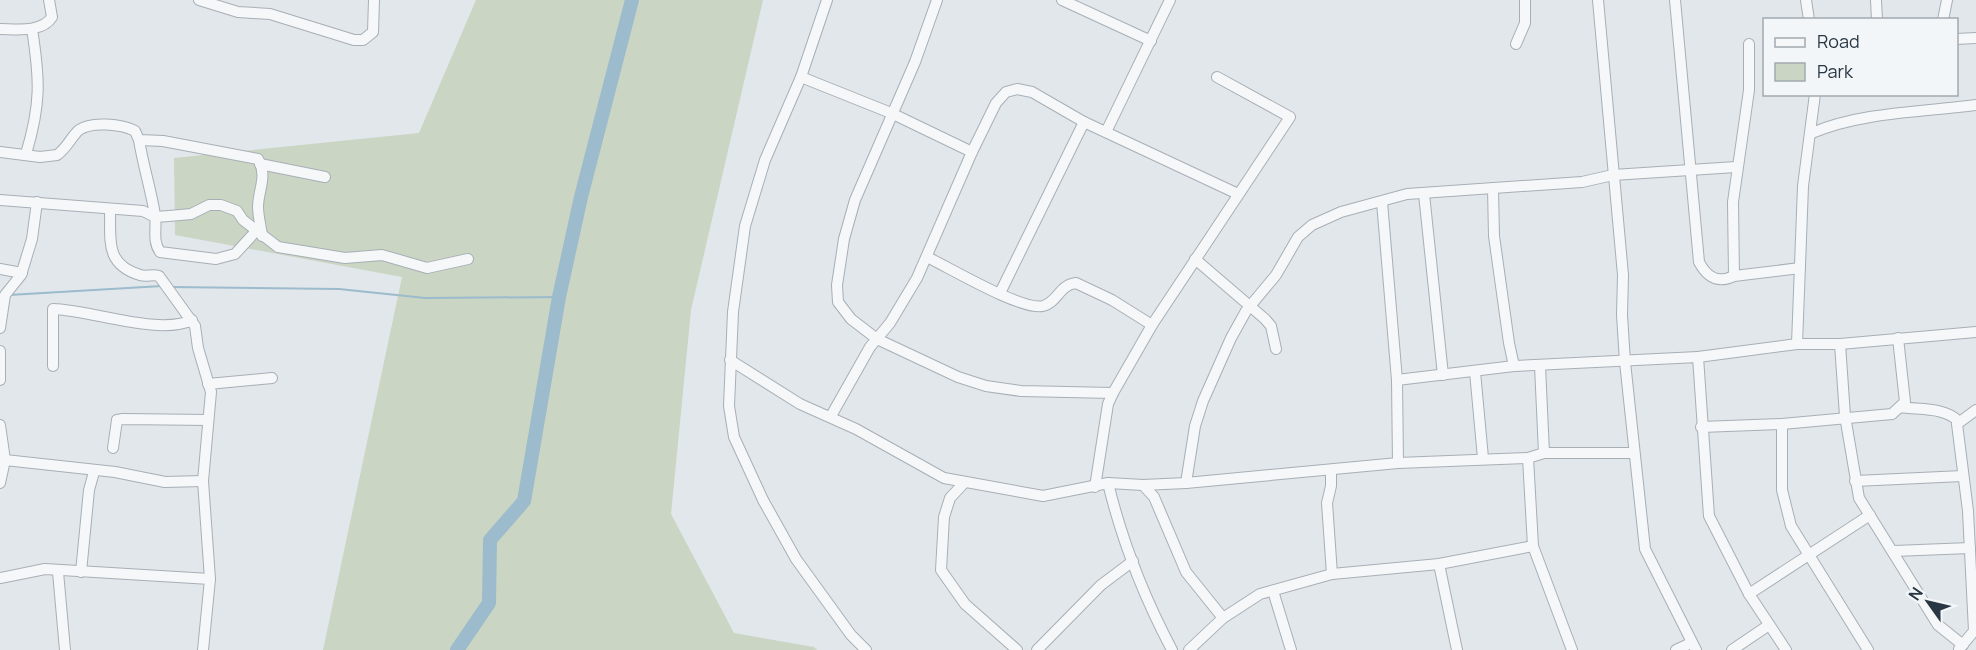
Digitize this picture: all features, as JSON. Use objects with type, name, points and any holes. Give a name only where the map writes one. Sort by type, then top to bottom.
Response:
[{"type":"street","points":[[0,29],[32,28],[49,21],[52,13],[49,0]]},
{"type":"street","points":[[200,0],[238,12],[270,14],[354,40],[363,40],[373,32],[374,0]]},
{"type":"street","points":[[827,0],[801,77],[765,160],[745,226],[733,312],[730,360],[731,426],[753,481],[796,559],[851,635],[866,650]]},
{"type":"street","points":[[937,0],[915,62],[891,112],[850,216],[837,285],[838,302],[851,320],[876,339],[921,361],[987,386],[1021,392],[1113,393]]},
{"type":"street","points":[[1062,0],[1151,41]]},
{"type":"street","points":[[1106,132],[1170,0]]},
{"type":"street","points":[[1516,44],[1524,28],[1525,0]]},
{"type":"street","points":[[1598,0],[1623,275],[1622,315],[1625,362],[1645,549],[1694,646],[1676,650]]},
{"type":"street","points":[[1675,0],[1699,262],[1711,278],[1724,280],[1734,276],[1800,268]]},
{"type":"street","points":[[1806,0],[1809,18]]},
{"type":"street","points":[[1876,0],[1877,18]]},
{"type":"street","points":[[1943,18],[1947,0]]},
{"type":"street","points":[[26,154],[36,122],[40,88],[32,28]]},
{"type":"street","points":[[1958,39],[1976,38]]},
{"type":"street","points":[[1734,276],[1733,201],[1736,167],[1749,90],[1749,44]]},
{"type":"street","points":[[801,77],[891,112],[972,152]]},
{"type":"street","points":[[1095,487],[1108,404],[1113,393],[1152,325],[1290,117],[1217,77]]},
{"type":"street","points":[[831,416],[876,339],[897,312],[927,257],[972,152],[996,103],[1006,92],[1017,89],[1032,92],[1084,122],[1239,194]]},
{"type":"street","points":[[1797,344],[1803,186],[1812,133],[1815,96]]},
{"type":"street","points":[[1812,133],[1830,124],[1859,119],[1976,105]]},
{"type":"street","points":[[1000,293],[1012,263],[1084,122]]},
{"type":"street","points":[[0,152],[40,157],[57,155],[78,131],[91,125],[130,128],[135,131],[139,140],[144,174],[155,217],[156,246],[160,252],[167,255],[216,259],[235,254],[259,234]]},
{"type":"street","points":[[139,140],[245,155],[258,159],[262,194],[258,205],[259,234]]},
{"type":"street","points":[[260,164],[325,177]]},
{"type":"street","points":[[1186,483],[1195,426],[1203,401],[1231,338],[1305,230],[1341,212],[1407,194],[1582,182],[1613,175],[1736,167]]},
{"type":"street","points":[[1493,188],[1494,236],[1514,366]]},
{"type":"street","points":[[1424,194],[1443,375]]},
{"type":"street","points":[[0,200],[143,211],[155,217],[191,213],[209,204],[221,205],[237,211],[243,220],[278,247],[345,258],[382,255],[427,268],[468,260]]},
{"type":"street","points":[[0,328],[5,295],[22,273],[36,221],[37,202]]},
{"type":"street","points":[[1382,202],[1397,380],[1398,463]]},
{"type":"street","points":[[110,209],[110,244],[113,255],[126,270],[142,276],[159,276],[192,320],[211,392],[203,481],[210,579],[203,627],[203,650]]},
{"type":"street","points":[[927,257],[1021,305],[1044,306],[1053,300],[1061,288],[1076,283],[1112,300],[1152,325]]},
{"type":"street","points":[[1195,259],[1271,326],[1276,349]]},
{"type":"street","points":[[0,269],[22,273]]},
{"type":"street","points":[[53,366],[53,309],[156,325],[180,326],[192,320]]},
{"type":"street","points":[[1397,380],[1514,366],[1698,357],[1797,344],[1839,344],[1976,332]]},
{"type":"street","points":[[1701,428],[1782,424],[1845,416],[1893,414],[1905,402],[1898,338]]},
{"type":"street","points":[[1839,344],[1845,416],[1859,498],[1938,625],[1960,648],[1974,631],[1970,548],[1958,422],[1952,415],[1943,411],[1900,407]]},
{"type":"street","points":[[0,351],[0,380]]},
{"type":"street","points":[[1698,357],[1701,428],[1709,516],[1749,594],[1786,650]]},
{"type":"street","points":[[730,360],[800,404],[831,416],[923,467],[963,483],[1043,496],[1108,483],[1143,485],[1186,483],[1398,463],[1527,458],[1544,453],[1634,453]]},
{"type":"street","points":[[1540,366],[1544,453]]},
{"type":"street","points":[[1475,372],[1483,458]]},
{"type":"street","points":[[208,384],[272,378]]},
{"type":"street","points":[[1958,422],[1976,410]]},
{"type":"street","points":[[113,448],[117,420],[208,420]]},
{"type":"street","points":[[1782,424],[1782,490],[1791,526],[1868,650]]},
{"type":"street","points":[[0,425],[5,460],[0,483]]},
{"type":"street","points":[[1527,458],[1533,546],[1572,650]]},
{"type":"street","points":[[5,460],[94,472],[115,472],[165,482],[203,481]]},
{"type":"street","points":[[1331,470],[1331,486],[1327,503],[1332,574]]},
{"type":"street","points":[[81,572],[89,490],[94,472]]},
{"type":"street","points":[[1855,481],[1964,476]]},
{"type":"street","points":[[963,483],[950,498],[944,517],[941,570],[965,604],[1017,650]]},
{"type":"street","points":[[1108,483],[1119,527],[1132,561],[1172,650]]},
{"type":"street","points":[[1143,485],[1154,497],[1186,572],[1222,618]]},
{"type":"street","points":[[1749,594],[1870,515]]},
{"type":"street","points":[[1190,650],[1222,618],[1260,594],[1332,574],[1439,564],[1533,546]]},
{"type":"street","points":[[1894,551],[1970,548]]},
{"type":"street","points":[[1037,650],[1101,585],[1132,561]]},
{"type":"street","points":[[1439,564],[1456,650]]},
{"type":"street","points":[[0,578],[45,569],[58,572],[210,579]]},
{"type":"street","points":[[58,572],[65,650]]},
{"type":"street","points":[[1273,591],[1291,650]]},
{"type":"street","points":[[1732,650],[1769,625]]},
{"type":"green space","points":[[476,0],[763,0],[691,310],[671,514],[734,633],[814,647],[817,650],[323,650],[402,277],[175,235],[174,158],[419,133]]},
{"type":"waterway","points":[[457,650],[489,603],[490,540],[524,501],[559,297],[581,197],[632,0]]},
{"type":"waterway","points":[[9,295],[162,286]]},
{"type":"waterway","points":[[170,287],[339,289],[425,298],[559,297]]}]
